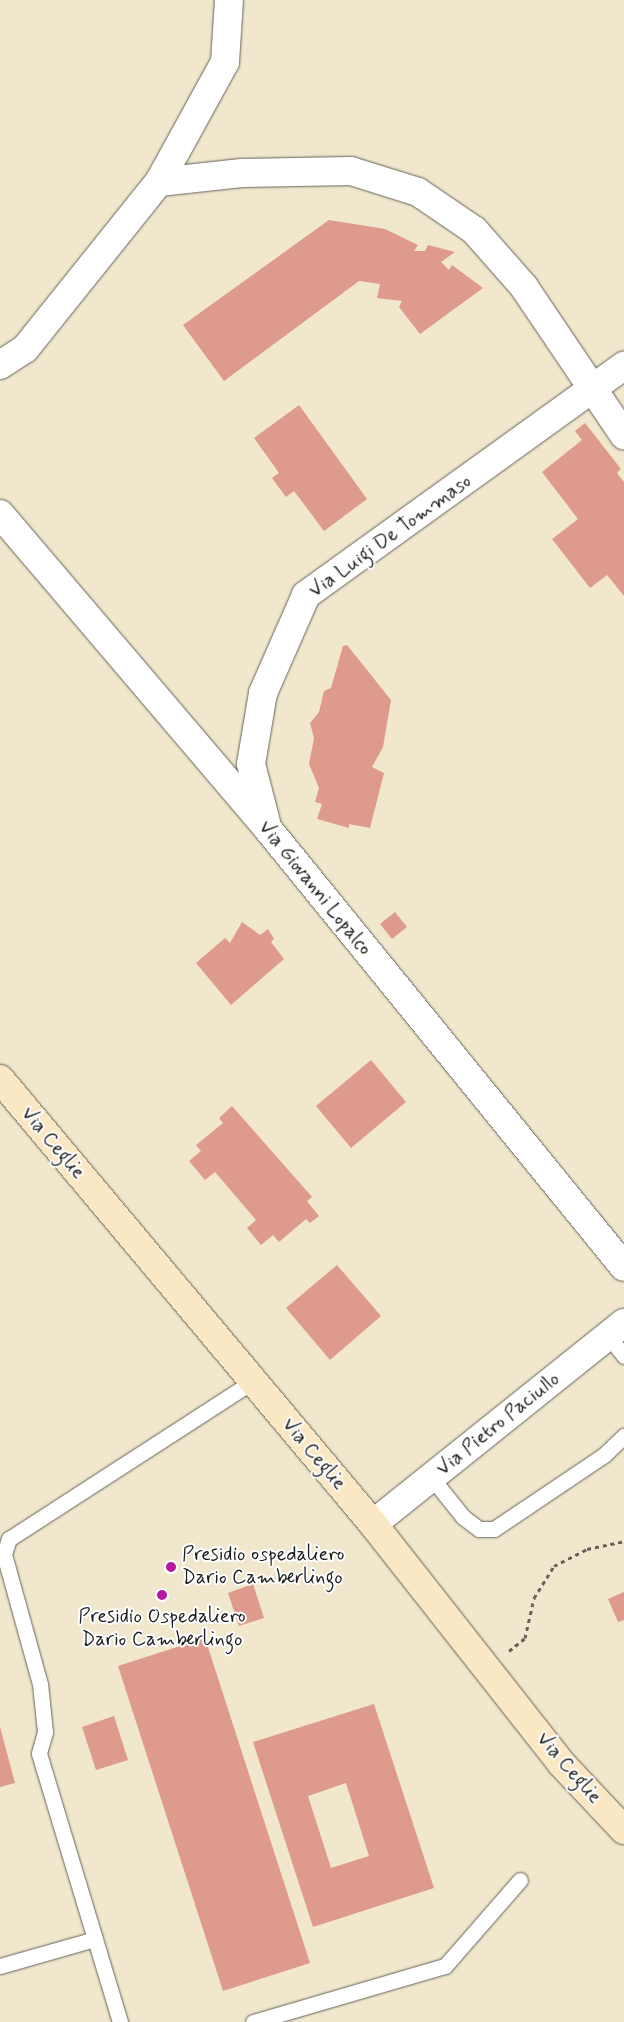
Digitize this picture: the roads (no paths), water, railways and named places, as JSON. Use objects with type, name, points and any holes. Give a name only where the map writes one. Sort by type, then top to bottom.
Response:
[{"type":"main road","name":"Via Ceglie","points":[[0,1079],[373,1524],[561,1763],[624,1830]]},
{"type":"street","points":[[0,365],[25,349],[159,182],[225,62],[228,0]]},
{"type":"street","points":[[159,182],[242,173],[351,171],[418,192],[474,230],[524,287],[624,435]]},
{"type":"street","name":"Via Luigi De Tommaso","points":[[268,830],[251,764],[263,693],[306,595],[624,366]]},
{"type":"street","name":"Via Giovanni Lopalco","points":[[0,514],[268,830],[624,1267]]},
{"type":"street","name":"Via Pietro Paciullo","points":[[373,1524],[431,1477],[618,1338]]},
{"type":"lane","points":[[120,2022],[39,1753],[45,1732],[40,1684],[4,1554],[9,1539],[253,1382]]},
{"type":"lane","points":[[431,1477],[463,1517],[479,1529],[494,1529],[604,1455],[624,1436]]},
{"type":"lane","points":[[253,2022],[445,1966],[520,1880]]},
{"type":"lane","points":[[0,1966],[95,1939]]},
{"type":"place","name":"Presidio ospedaliero Dario Camberlingo","points":[[171,1567]]},
{"type":"place","name":"Presidio Ospedaliero Dario Camberlingo","points":[[162,1595]]}]
